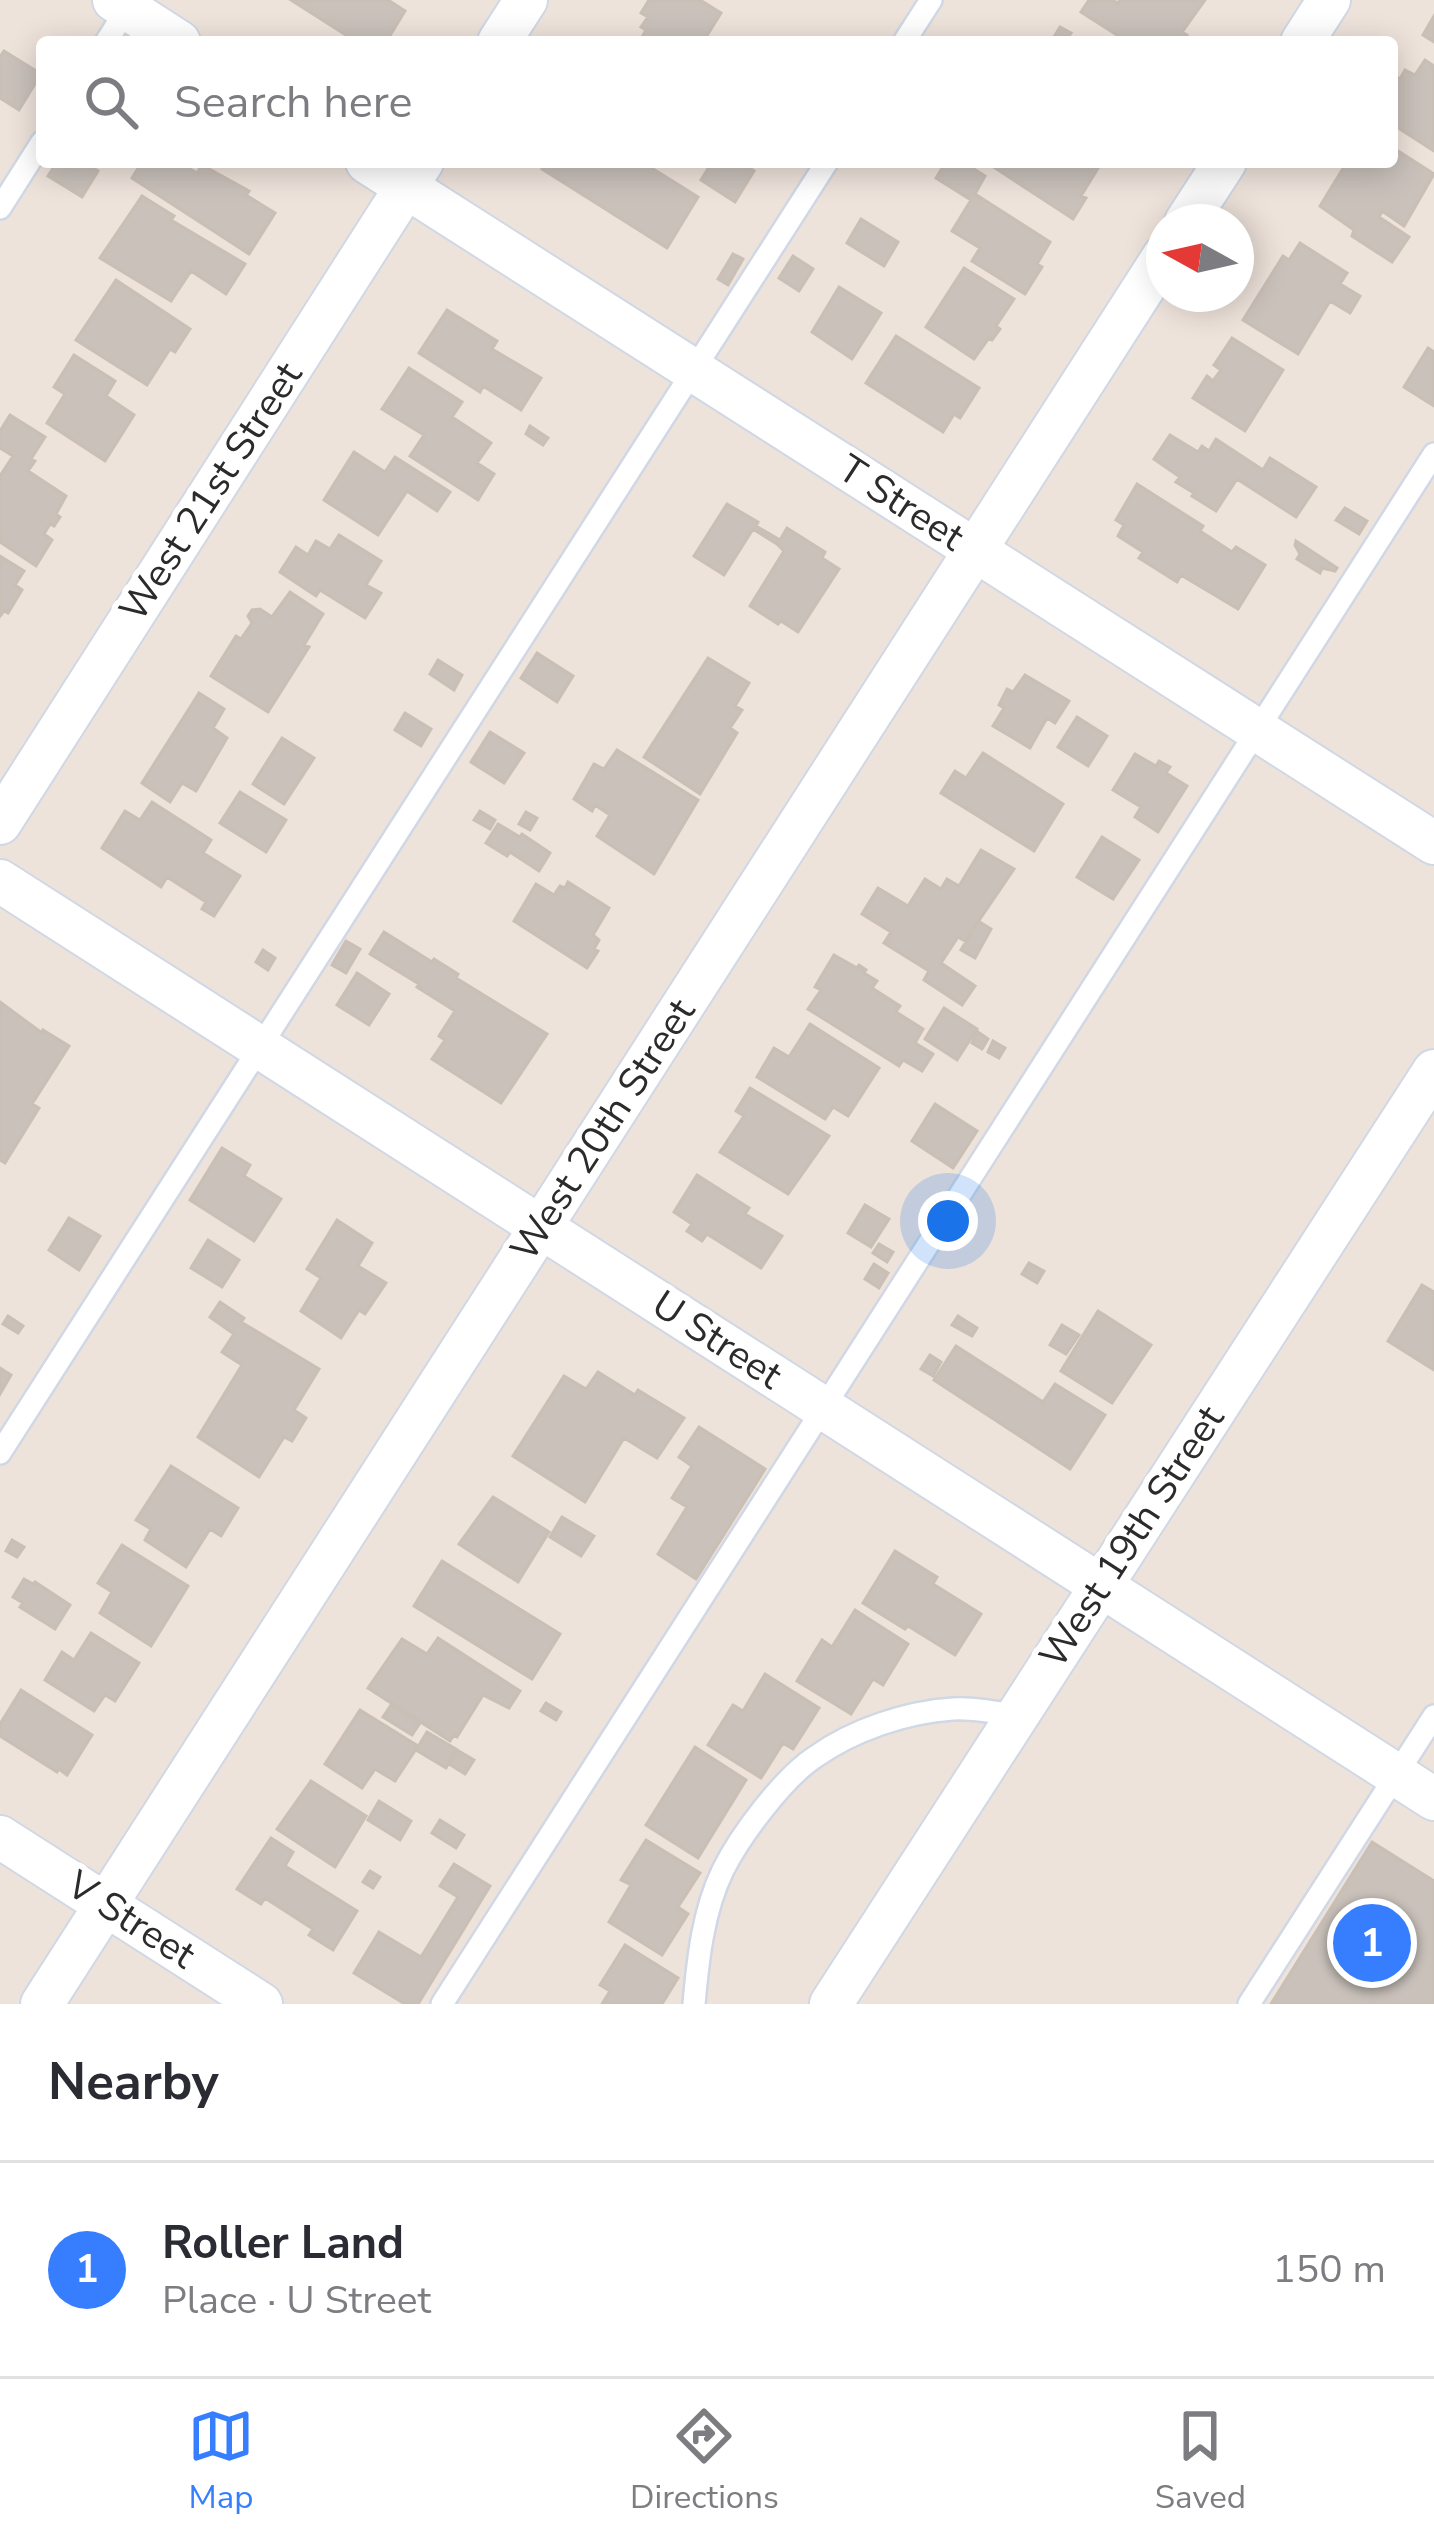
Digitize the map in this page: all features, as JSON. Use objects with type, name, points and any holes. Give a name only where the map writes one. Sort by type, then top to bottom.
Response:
[{"type":"street","points":[[503,36],[526,0]]},
{"type":"street","points":[[1306,36],[1329,0]]},
{"type":"street","points":[[120,13],[167,36]]},
{"type":"street","points":[[1198,204],[1221,168]]},
{"type":"street","name":"T Street","points":[[414,174],[694,370],[1434,843]]},
{"type":"street","name":"West 21st Street","points":[[0,823],[414,174]]},
{"type":"street","name":"West 20th Street","points":[[42,2004],[1146,284]]},
{"type":"street","name":"U Street","points":[[0,881],[1434,1799]]},
{"type":"street","name":"West 19th Street","points":[[831,2004],[1434,1071]]},
{"type":"street","name":"V Street","points":[[0,1837],[261,2004]]},
{"type":"lane","points":[[908,36],[931,0]]},
{"type":"lane","points":[[0,208],[36,151]]},
{"type":"lane","points":[[0,1453],[823,168]]},
{"type":"lane","points":[[442,2004],[1434,454]]},
{"type":"lane","points":[[694,2004],[706,1918],[722,1872],[746,1832],[812,1758],[856,1733],[907,1718],[952,1709],[1017,1716]]},
{"type":"lane","points":[[1249,2004],[1434,1716]]},
{"type":"building","points":[[291,0],[388,0],[405,11],[390,36],[348,36]]},
{"type":"building","points":[[649,0],[700,0],[721,13],[707,36],[643,36],[646,30],[641,27],[648,17],[641,13]]},
{"type":"building","points":[[1089,0],[1205,0],[1182,32],[1186,36],[1119,36],[1081,12]]},
{"type":"building","points":[[1434,16],[1434,42],[1423,35]]},
{"type":"building","points":[[4,51],[36,71],[36,82],[19,110],[0,98]]},
{"type":"building","points":[[1425,60],[1434,66],[1434,151],[1398,128],[1398,78],[1405,70],[1415,75]]},
{"type":"building","points":[[1398,151],[1434,174],[1404,226],[1382,211],[1379,217],[1409,237],[1392,262],[1352,236],[1354,230],[1320,206],[1343,168],[1398,168]]},
{"type":"building","points":[[53,168],[98,171],[82,197],[48,176]]},
{"type":"building","points":[[138,168],[188,168],[197,173],[207,168],[249,191],[246,195],[275,213],[249,254],[132,178]]},
{"type":"building","points":[[652,168],[698,197],[667,248],[542,169]]},
{"type":"building","points":[[708,168],[754,171],[735,202],[701,180]]},
{"type":"building","points":[[942,168],[972,168],[985,176],[975,194],[1050,242],[1037,264],[1042,267],[1025,294],[972,261],[980,248],[952,231],[971,200],[936,178]]},
{"type":"building","points":[[995,168],[1098,168],[1073,219]]},
{"type":"building","points":[[142,196],[174,216],[171,220],[245,264],[226,294],[191,271],[171,301],[100,258]]},
{"type":"building","points":[[861,219],[898,242],[884,266],[847,243]]},
{"type":"building","points":[[1300,243],[1347,273],[1340,284],[1360,296],[1350,313],[1330,301],[1298,354],[1243,320],[1254,312],[1254,302],[1283,256],[1289,260]]},
{"type":"building","points":[[733,254],[743,259],[728,285],[718,279]]},
{"type":"building","points":[[793,256],[813,269],[799,291],[779,278]]},
{"type":"building","points":[[964,268],[1014,299],[996,326],[1000,329],[974,359],[926,327]]},
{"type":"building","points":[[116,280],[190,329],[175,352],[170,349],[147,385],[76,340]]},
{"type":"building","points":[[839,287],[881,313],[852,359],[812,332]]},
{"type":"building","points":[[447,310],[497,341],[492,349],[541,378],[521,410],[483,386],[480,392],[419,353]]},
{"type":"building","points":[[896,336],[979,388],[960,418],[954,414],[943,432],[866,383]]},
{"type":"building","points":[[1232,338],[1283,370],[1245,431],[1193,398],[1207,376],[1213,381],[1221,370],[1214,365]]},
{"type":"building","points":[[1428,348],[1434,352],[1434,406],[1404,387]]},
{"type":"building","points":[[74,355],[115,381],[106,396],[134,415],[105,461],[47,423],[65,394],[54,387]]},
{"type":"building","points":[[409,368],[462,402],[452,417],[491,443],[477,463],[494,474],[478,500],[410,456],[424,435],[382,409]]},
{"type":"building","points":[[10,415],[45,437],[28,471],[66,496],[56,514],[60,517],[44,534],[52,540],[36,566],[0,542],[0,476],[13,456],[0,448],[0,431]]},
{"type":"building","points":[[530,426],[548,438],[543,445],[526,434]]},
{"type":"building","points":[[1170,435],[1198,452],[1202,446],[1209,451],[1216,439],[1263,470],[1270,458],[1316,487],[1296,517],[1237,479],[1216,511],[1192,496],[1176,482],[1180,477],[1154,459]]},
{"type":"building","points":[[354,452],[385,472],[395,457],[450,492],[437,511],[407,491],[378,535],[324,500]]},
{"type":"building","points":[[1137,484],[1203,526],[1200,531],[1232,552],[1236,547],[1265,565],[1238,609],[1181,575],[1177,582],[1139,558],[1143,552],[1118,536],[1124,525],[1116,520]]},
{"type":"building","points":[[727,504],[780,540],[787,528],[825,552],[822,558],[839,569],[798,632],[750,606],[784,551],[777,544],[753,529],[724,575],[694,556]]},
{"type":"building","points":[[1345,508],[1367,521],[1359,534],[1336,520]]},
{"type":"building","points":[[339,535],[381,561],[366,585],[381,593],[365,618],[320,590],[316,596],[280,572],[296,547],[308,555],[316,541],[330,549]]},
{"type":"building","points":[[1296,541],[1335,571],[1322,568],[1320,573],[1297,559]]},
{"type":"building","points":[[0,556],[24,571],[15,585],[22,590],[8,613],[0,616]]},
{"type":"building","points":[[290,592],[323,614],[304,645],[309,647],[268,712],[211,676],[236,636],[241,639],[252,623],[248,616],[252,610],[272,617]]},
{"type":"building","points":[[537,653],[573,676],[557,702],[521,678]]},
{"type":"building","points":[[708,658],[749,683],[735,706],[742,710],[730,728],[737,733],[700,794],[644,757]]},
{"type":"building","points":[[438,660],[462,675],[454,690],[430,674]]},
{"type":"building","points":[[1025,675],[1069,701],[1055,723],[1047,718],[1030,748],[993,726],[1004,708],[999,705],[1007,689],[1013,692]]},
{"type":"building","points":[[199,693],[224,709],[213,728],[227,738],[196,791],[182,783],[170,802],[142,783]]},
{"type":"building","points":[[405,713],[431,729],[421,746],[395,730]]},
{"type":"building","points":[[1077,717],[1107,736],[1088,766],[1058,747]]},
{"type":"building","points":[[490,732],[524,753],[504,783],[471,762]]},
{"type":"building","points":[[282,738],[314,758],[284,804],[253,784]]},
{"type":"building","points":[[617,750],[698,800],[654,874],[597,836],[610,815],[595,805],[592,811],[574,799],[594,764],[604,769]]},
{"type":"building","points":[[983,753],[1063,804],[1034,851],[941,793],[955,771],[966,778]]},
{"type":"building","points":[[1135,754],[1156,766],[1159,761],[1170,767],[1166,773],[1187,786],[1158,832],[1135,817],[1141,807],[1113,790]]},
{"type":"building","points":[[240,792],[286,820],[266,852],[220,823]]},
{"type":"building","points":[[152,802],[211,840],[203,853],[240,876],[214,916],[202,909],[206,902],[167,877],[161,887],[102,848],[125,811],[140,820]]},
{"type":"building","points":[[480,811],[495,820],[490,829],[474,820]]},
{"type":"building","points":[[526,812],[537,818],[530,830],[519,824]]},
{"type":"building","points":[[498,824],[550,853],[539,871],[486,843]]},
{"type":"building","points":[[1102,837],[1139,860],[1113,899],[1077,877]]},
{"type":"building","points":[[981,850],[1014,869],[965,941],[958,937],[941,963],[975,986],[962,1005],[924,980],[929,971],[884,943],[891,932],[862,914],[878,888],[908,906],[925,879],[941,889],[947,879],[959,886]]},
{"type":"building","points":[[568,882],[609,908],[593,935],[599,940],[594,949],[598,951],[587,968],[514,921],[536,884],[554,895]]},
{"type":"building","points":[[978,921],[991,929],[975,958],[961,950]]},
{"type":"building","points":[[384,932],[458,974],[456,978],[547,1034],[501,1103],[432,1059],[445,1040],[439,1036],[455,1011],[370,954]]},
{"type":"building","points":[[346,941],[360,949],[346,973],[332,965]]},
{"type":"building","points":[[263,950],[275,958],[268,970],[256,962]]},
{"type":"building","points":[[834,955],[866,970],[877,981],[872,988],[900,1006],[896,1012],[923,1029],[915,1043],[933,1054],[922,1071],[903,1060],[899,1066],[808,1009]]},
{"type":"building","points":[[357,973],[389,994],[369,1025],[337,1005]]},
{"type":"building","points":[[0,1002],[69,1046],[32,1104],[39,1108],[5,1163],[0,1160]]},
{"type":"building","points":[[944,1008],[977,1029],[957,1060],[925,1039]]},
{"type":"building","points":[[810,1024],[879,1068],[848,1116],[833,1107],[825,1119],[757,1077],[774,1048],[789,1057]]},
{"type":"building","points":[[978,1032],[988,1039],[982,1049],[972,1043]]},
{"type":"building","points":[[993,1041],[1005,1048],[999,1058],[988,1052]]},
{"type":"building","points":[[750,1088],[829,1136],[788,1194],[720,1152],[744,1116],[736,1111]]},
{"type":"building","points":[[935,1104],[977,1131],[953,1168],[912,1141]]},
{"type":"building","points":[[222,1148],[250,1165],[244,1176],[281,1199],[254,1241],[190,1200]]},
{"type":"building","points":[[697,1175],[749,1208],[745,1214],[782,1236],[761,1268],[707,1234],[702,1241],[687,1231],[692,1224],[674,1212]]},
{"type":"building","points":[[865,1205],[889,1219],[871,1247],[848,1233]]},
{"type":"building","points":[[69,1218],[100,1236],[79,1270],[49,1250]]},
{"type":"building","points":[[337,1220],[372,1243],[358,1266],[386,1283],[365,1314],[359,1310],[341,1338],[301,1311],[321,1278],[307,1269]]},
{"type":"building","points":[[208,1240],[239,1260],[222,1287],[191,1268]]},
{"type":"building","points":[[879,1244],[893,1252],[887,1262],[873,1253]]},
{"type":"building","points":[[1029,1263],[1044,1271],[1037,1283],[1022,1274]]},
{"type":"building","points":[[874,1264],[888,1273],[879,1288],[865,1279]]},
{"type":"building","points":[[1422,1285],[1434,1292],[1434,1370],[1388,1341]]},
{"type":"building","points":[[220,1302],[244,1318],[241,1322],[319,1369],[294,1410],[306,1418],[292,1441],[284,1437],[259,1477],[198,1437],[242,1365],[222,1352],[234,1334],[210,1317]]},
{"type":"building","points":[[1098,1311],[1151,1345],[1112,1403],[1061,1371]]},
{"type":"building","points":[[8,1316],[23,1326],[18,1333],[3,1324]]},
{"type":"building","points":[[958,1316],[977,1328],[972,1336],[952,1325]]},
{"type":"building","points":[[1062,1325],[1079,1335],[1066,1354],[1050,1345]]},
{"type":"building","points":[[956,1346],[1043,1402],[1055,1384],[1105,1415],[1070,1469],[934,1380]]},
{"type":"building","points":[[930,1355],[941,1362],[933,1376],[921,1369]]},
{"type":"building","points":[[0,1368],[11,1375],[0,1394]]},
{"type":"building","points":[[598,1372],[684,1418],[657,1458],[624,1438],[585,1502],[513,1456],[564,1376],[586,1389]]},
{"type":"building","points":[[699,1427],[765,1469],[696,1579],[658,1554],[687,1507],[672,1498],[692,1466],[679,1457]]},
{"type":"building","points":[[171,1466],[238,1508],[221,1536],[210,1529],[186,1567],[145,1540],[151,1529],[136,1520]]},
{"type":"building","points":[[493,1497],[549,1532],[518,1582],[459,1544]]},
{"type":"building","points":[[562,1517],[594,1536],[581,1556],[550,1537]]},
{"type":"building","points":[[12,1540],[24,1547],[17,1557],[6,1551]]},
{"type":"building","points":[[122,1545],[188,1586],[151,1646],[100,1613],[112,1592],[98,1583]]},
{"type":"building","points":[[895,1551],[937,1577],[933,1584],[981,1614],[955,1655],[863,1603]]},
{"type":"building","points":[[442,1561],[560,1634],[532,1679],[414,1606]]},
{"type":"building","points":[[24,1579],[70,1605],[55,1629],[20,1607],[23,1603],[13,1597]]},
{"type":"building","points":[[855,1610],[908,1644],[883,1685],[873,1679],[851,1714],[797,1681],[822,1640],[832,1647]]},
{"type":"building","points":[[91,1633],[139,1663],[115,1701],[105,1695],[94,1711],[45,1680],[62,1652],[74,1660]]},
{"type":"building","points":[[438,1638],[520,1691],[509,1708],[483,1695],[450,1741],[368,1688],[402,1639],[427,1654]]},
{"type":"building","points":[[765,1674],[819,1708],[793,1749],[783,1743],[761,1778],[708,1745],[733,1705],[743,1711]]},
{"type":"building","points":[[21,1690],[92,1735],[67,1775],[0,1736],[0,1724]]},
{"type":"building","points":[[546,1703],[561,1712],[556,1720],[541,1711]]},
{"type":"building","points":[[391,1705],[420,1723],[412,1735],[383,1717]]},
{"type":"building","points":[[360,1710],[418,1746],[395,1781],[375,1769],[362,1788],[325,1764]]},
{"type":"building","points":[[427,1732],[456,1749],[446,1768],[416,1750]]},
{"type":"building","points":[[695,1747],[746,1780],[698,1858],[646,1825]]},
{"type":"building","points":[[457,1750],[474,1760],[465,1774],[449,1764]]},
{"type":"building","points":[[311,1781],[366,1816],[335,1867],[277,1829]]},
{"type":"building","points":[[379,1801],[411,1821],[400,1840],[368,1820]]},
{"type":"building","points":[[440,1820],[464,1835],[456,1848],[432,1833]]},
{"type":"building","points":[[271,1838],[293,1852],[285,1866],[357,1911],[333,1950],[309,1935],[313,1929],[265,1898],[261,1904],[237,1889]]},
{"type":"building","points":[[646,1840],[700,1873],[678,1907],[688,1914],[662,1955],[609,1922],[631,1885],[621,1880]]},
{"type":"building","points":[[1372,1842],[1434,1881],[1434,2004],[1271,2004]]},
{"type":"building","points":[[454,1864],[490,1886],[418,2004],[405,2004],[354,1973],[379,1932],[421,1957],[458,1897],[440,1886]]},
{"type":"building","points":[[370,1871],[380,1877],[373,1888],[363,1882]]},
{"type":"building","points":[[625,1945],[678,1978],[662,2004],[602,2004],[610,1991],[600,1985]]},
{"type":"place","name":"Roller Land","points":[[1372,1943]]}]
